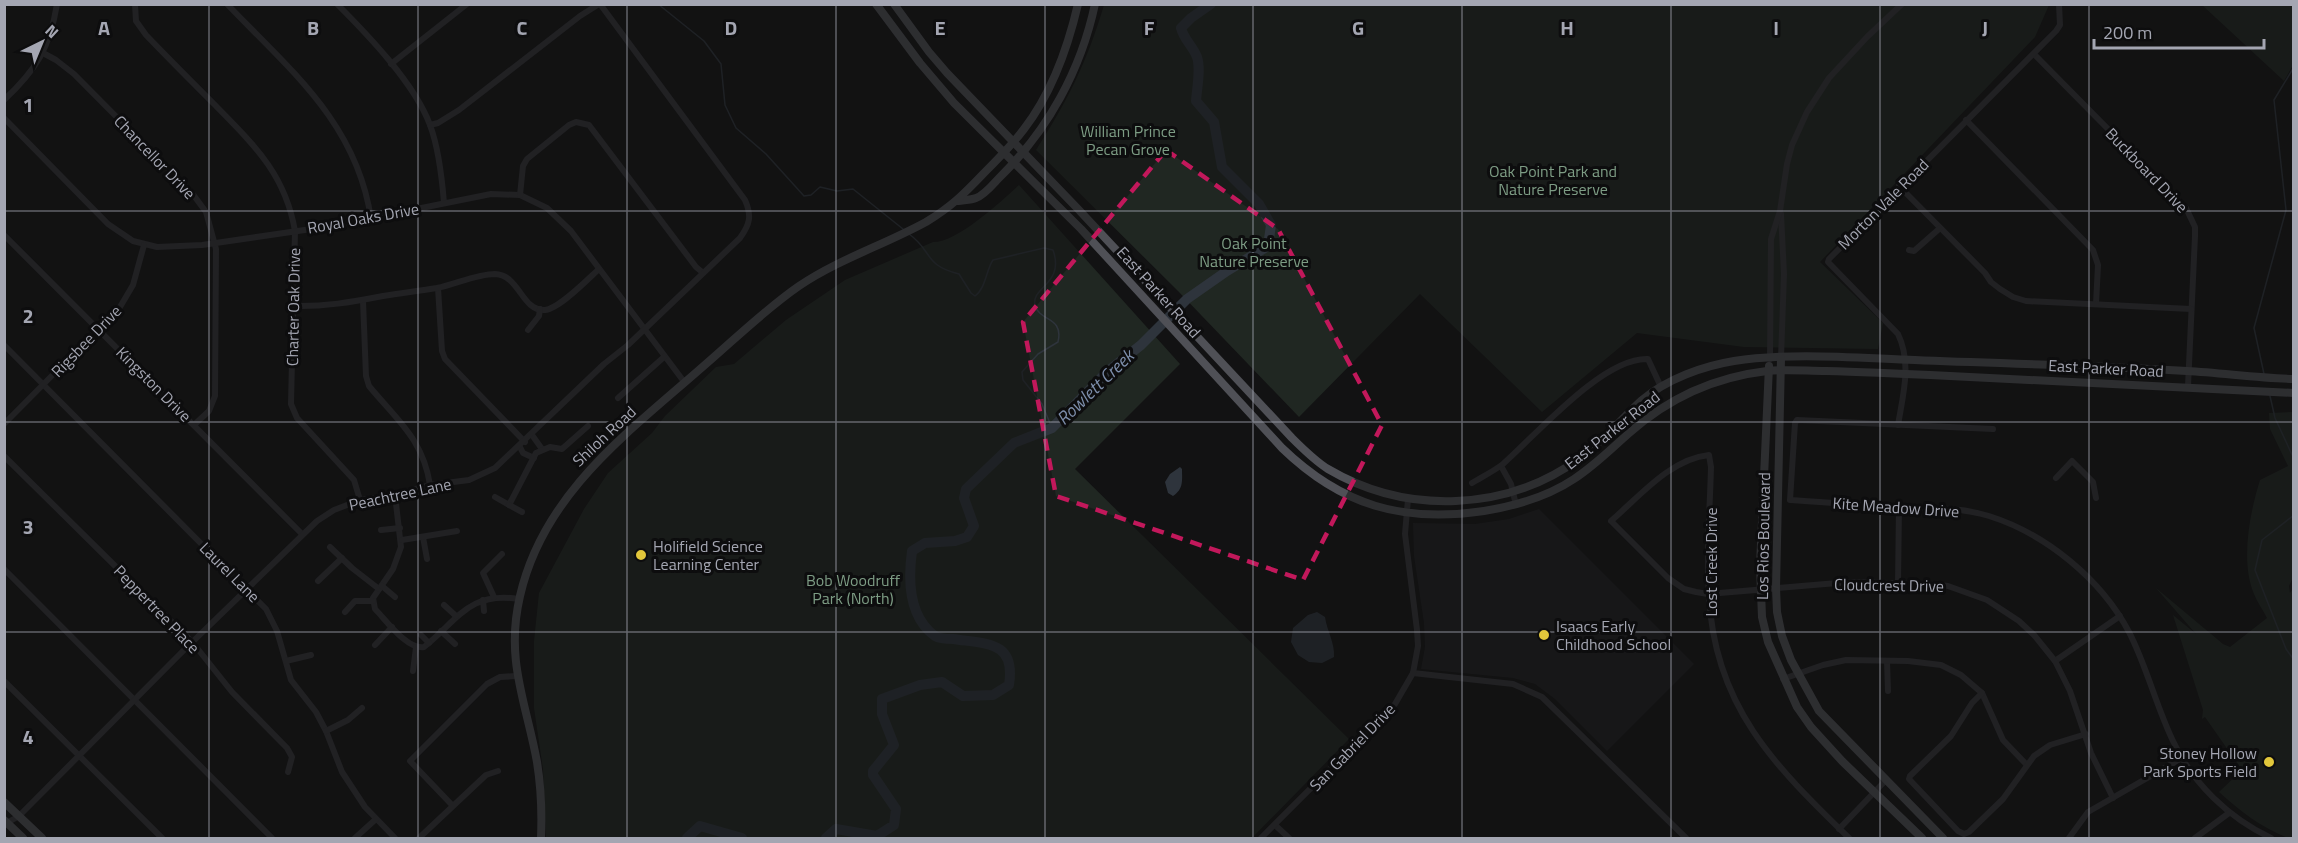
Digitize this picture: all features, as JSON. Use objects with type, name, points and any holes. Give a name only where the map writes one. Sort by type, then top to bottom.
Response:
[{"type":"main road","name":"East Parker Road","points":[[876,4],[935,81],[1104,255],[1282,448],[1307,471],[1335,489],[1371,505],[1406,513],[1459,515],[1516,505],[1552,491],[1574,479],[1654,413],[1685,394],[1729,379],[1768,371],[1906,374],[2188,386],[2291,393]]},
{"type":"main road","name":"Shiloh Road","points":[[541,838],[542,816],[537,764],[516,676],[515,634],[519,598],[543,534],[574,487],[634,427],[771,308],[799,286],[844,260],[917,226],[958,201],[1026,127],[1054,76],[1078,4]]},
{"type":"main road","name":"Shiloh Road","points":[[958,201],[979,198],[1025,152],[1051,114],[1069,81],[1085,42],[1095,4]]},
{"type":"main road","name":"East Parker Road","points":[[895,5],[929,52],[1292,438],[1326,468],[1341,476],[1376,490],[1408,499],[1436,502],[1464,501],[1513,491],[1551,476],[1594,448],[1644,399],[1661,387],[1690,373],[1722,364],[1770,358],[1906,360],[2189,371],[2294,379]]},
{"type":"main road","points":[[883,14],[895,5]]},
{"type":"main road","name":"Los Rios Boulevard","points":[[1770,358],[1761,588],[1762,617],[1768,642],[1797,707],[1811,727],[1842,761],[1923,838]]},
{"type":"main road","name":"Los Rios Boulevard","points":[[1781,358],[1776,588],[1777,612],[1782,636],[1798,673],[1819,711],[1943,838]]},
{"type":"main road","points":[[2037,380],[2038,365]]},
{"type":"main road","points":[[1282,448],[1292,438]]},
{"type":"main road","points":[[1335,489],[1341,476]]},
{"type":"main road","points":[[4,802],[42,838]]},
{"type":"main road","points":[[5,822],[23,838]]},
{"type":"street","points":[[4,100],[24,81],[43,53],[50,38],[57,4]]},
{"type":"street","name":"Charter Oak Drive","points":[[135,4],[136,21],[146,35],[259,150],[270,165],[286,196],[295,231],[291,404],[294,413],[354,480],[360,500]]},
{"type":"street","points":[[227,4],[318,99],[332,117],[362,179],[371,219]]},
{"type":"street","points":[[337,4],[391,64],[414,96],[430,125],[444,203]]},
{"type":"street","points":[[391,64],[467,4]]},
{"type":"street","points":[[430,125],[459,110],[580,16],[600,4]]},
{"type":"street","name":"Peachtree Lane","points":[[5,822],[19,816],[79,758],[302,534],[334,510],[360,500],[395,495],[430,485],[469,480],[495,468],[520,447],[604,364],[644,330],[740,238],[749,223],[750,214],[745,200],[600,4]]},
{"type":"street","name":"Los Rios Boulevard","points":[[1770,358],[1771,239],[1780,211],[1792,145],[1816,96],[1854,51],[1902,4]]},
{"type":"street","name":"Morton Vale Road","points":[[1898,425],[1906,360],[1898,334],[1828,262],[1899,186],[2034,54],[2060,25],[2059,4]]},
{"type":"street","name":"Chancellor Drive","points":[[43,53],[65,66],[197,199],[206,212],[215,242],[215,396],[209,411],[194,425]]},
{"type":"street","name":"Buckboard Drive","points":[[2034,54],[2191,215],[2195,236],[2188,386]]},
{"type":"street","name":"Royal Oaks Drive","points":[[4,118],[108,224],[144,245],[170,247],[215,242],[371,219],[491,194],[520,195],[540,204],[559,217],[685,383]]},
{"type":"street","points":[[1966,120],[2093,250],[2098,265],[2096,304]]},
{"type":"street","points":[[520,195],[523,166],[527,159],[568,125],[576,122],[589,125],[702,272]]},
{"type":"street","points":[[1899,186],[1985,273],[1991,282],[2013,297],[2038,303],[2191,309]]},
{"type":"street","name":"Los Rios Boulevard","points":[[1780,211],[1784,274],[1781,358]]},
{"type":"street","points":[[1909,250],[1914,251],[1923,245],[1939,229]]},
{"type":"street","name":"Kingston Drive","points":[[4,235],[302,534]]},
{"type":"street","name":"Rigsbee Drive","points":[[4,424],[99,329],[128,296],[144,245]]},
{"type":"street","points":[[292,306],[314,307],[363,301],[438,288],[492,274],[504,276],[519,288],[527,301],[540,309],[555,307],[599,269]]},
{"type":"street","points":[[438,288],[442,351],[445,359],[525,441]]},
{"type":"street","points":[[363,301],[366,376],[369,386],[403,423],[417,444],[428,470],[430,485]]},
{"type":"street","points":[[528,330],[539,316],[540,309]]},
{"type":"street","name":"Laurel Lane","points":[[4,345],[266,609],[273,621],[291,680],[316,712],[342,772],[352,789],[376,819],[395,838]]},
{"type":"street","points":[[618,398],[664,357]]},
{"type":"street","points":[[1472,483],[1501,466],[1586,386],[1606,374],[1627,364],[1648,359],[1661,387]]},
{"type":"street","name":"Kite Meadow Drive","points":[[1898,425],[1797,420],[1794,423],[1790,500],[1962,510],[1988,516],[2022,530],[2053,548],[2091,581],[2120,616],[2141,659],[2164,720],[2182,758],[2208,792],[2229,813],[2271,838]]},
{"type":"street","points":[[1898,425],[1993,429]]},
{"type":"street","points":[[520,447],[523,453],[537,454],[550,447],[562,449],[588,426]]},
{"type":"street","points":[[509,505],[537,454],[532,435]]},
{"type":"street","name":"Cloudcrest Drive","points":[[1709,455],[1698,456],[1676,466],[1611,521],[1668,578],[1683,589],[1708,594],[1849,582],[1948,586],[1987,600],[2019,621],[2055,661],[2070,691],[2091,753],[2114,798]]},
{"type":"street","name":"Lost Creek Drive","points":[[1709,455],[1712,467],[1708,594],[1717,651],[1737,705],[1751,730],[1786,777],[1849,838]]},
{"type":"street","name":"Peppertree Place","points":[[4,456],[193,643],[232,692],[287,747],[292,757],[288,772]]},
{"type":"street","points":[[2056,478],[2072,461],[2093,482],[2096,498]]},
{"type":"street","points":[[1501,466],[1506,471],[1516,505]]},
{"type":"street","points":[[395,495],[402,540],[396,565],[373,601],[375,609],[416,647],[421,648],[429,643],[470,605],[494,597],[519,598]]},
{"type":"street","points":[[495,497],[522,512]]},
{"type":"street","name":"San Gabriel Drive","points":[[1262,838],[1395,704],[1413,673],[1418,646],[1418,630],[1405,534],[1408,499]]},
{"type":"street","points":[[1898,584],[1899,507]]},
{"type":"street","points":[[381,530],[400,528]]},
{"type":"street","points":[[402,540],[457,531]]},
{"type":"street","points":[[423,537],[427,559]]},
{"type":"street","points":[[330,547],[395,597]]},
{"type":"street","points":[[494,597],[483,573],[502,554]]},
{"type":"street","points":[[318,581],[342,558]]},
{"type":"street","points":[[4,569],[272,838]]},
{"type":"street","points":[[483,600],[484,611]]},
{"type":"street","points":[[345,612],[355,601],[373,601]]},
{"type":"street","points":[[444,605],[456,616]]},
{"type":"street","points":[[2055,661],[2120,616]]},
{"type":"street","points":[[375,645],[392,627]]},
{"type":"street","points":[[441,631],[455,644]]},
{"type":"street","points":[[421,635],[429,643]]},
{"type":"street","points":[[413,671],[416,647]]},
{"type":"street","points":[[286,661],[312,655]]},
{"type":"street","points":[[1784,679],[1843,660],[1908,661],[1941,665],[1961,675],[1982,693],[2004,740],[2026,764]]},
{"type":"street","points":[[1887,661],[1888,691]]},
{"type":"street","points":[[1413,673],[1513,684],[1542,697],[1686,838]]},
{"type":"street","points":[[452,805],[410,761],[487,684],[500,677],[516,676]]},
{"type":"street","points":[[4,681],[162,838]]},
{"type":"street","points":[[1982,693],[1972,703],[1952,736],[1909,779],[1958,831],[1964,834],[1969,832],[2003,799],[2026,764],[2034,756],[2050,745],[2086,734]]},
{"type":"street","points":[[326,731],[343,723],[362,708]]},
{"type":"street","points":[[2069,838],[2088,812],[2182,758]]},
{"type":"street","points":[[419,838],[486,775],[498,771]]},
{"type":"street","points":[[1839,829],[1886,780]]},
{"type":"street","points":[[2195,838],[2229,813]]},
{"type":"street","points":[[356,838],[376,819]]},
{"type":"street","points":[[1275,825],[1289,838]]},
{"type":"highlighted area","points":[[1166,150],[1278,229],[1382,425],[1303,580],[1056,496],[1023,322]]},
{"type":"shaded area","points":[[1180,467],[1182,484],[1173,496],[1168,493],[1165,482],[1170,474]]},
{"type":"shaded area","name":"Isaacs Early Childhood School","points":[[1539,509],[1694,664],[1607,751],[1555,699],[1535,684],[1513,678],[1421,669],[1425,647],[1424,623],[1414,556],[1413,523],[1475,524],[1509,519]]},
{"type":"shaded area","points":[[1317,612],[1325,617],[1334,652],[1334,657],[1322,663],[1309,662],[1298,655],[1291,642],[1293,628],[1308,615]]},
{"type":"green space","name":"Oak Point Park and Nature Preserve","points":[[1104,5],[2049,5],[2035,37],[1820,262],[1883,323],[1878,349],[1744,347],[1637,333],[1542,412],[1420,294],[1299,417],[1178,291],[1036,150],[1076,80],[1091,45]]},
{"type":"green space","points":[[2202,5],[2293,5],[2293,65],[2284,81]]},
{"type":"green space","name":"Bob Woodruff Park (North)","points":[[1019,185],[1180,364],[1075,469],[1349,739],[1252,838],[546,838],[543,769],[534,708],[534,641],[539,593],[584,509],[608,473],[652,433],[665,416],[716,367],[734,364],[786,320],[845,280],[933,242],[943,240],[966,228],[990,211]]},
{"type":"green space","points":[[2293,412],[2294,575],[2289,586],[2290,593],[2294,587],[2294,838],[2288,838],[2252,818],[2219,792],[2242,770],[2205,717],[2202,719],[2203,710],[2173,615],[2196,634],[2156,588],[2223,644],[2230,647],[2267,618],[2255,597],[2250,581],[2247,552],[2250,521],[2260,480],[2288,466],[2270,429],[2269,413]]},
{"type":"waterway","points":[[658,4],[704,41],[721,64],[725,105],[736,128],[766,154],[804,196],[811,195],[820,187],[837,191],[853,189],[903,229]]},
{"type":"waterway","name":"Rowlett Creek","points":[[826,838],[836,829],[877,836],[894,825],[896,809],[873,775],[873,771],[894,745],[882,714],[882,699],[920,685],[942,682],[963,696],[993,695],[1009,685],[1008,660],[996,647],[977,642],[939,638],[926,628],[912,597],[910,574],[912,551],[925,543],[955,541],[967,537],[974,526],[964,498],[966,489],[1014,443],[1052,428],[1107,372],[1141,345],[1187,299],[1268,246],[1271,225],[1259,204],[1222,167],[1214,122],[1196,101],[1198,62],[1181,28],[1211,4]]},
{"type":"waterway","points":[[2264,374],[2254,328],[2286,210],[2274,100],[2294,67]]},
{"type":"waterway","points":[[909,234],[917,240],[934,262],[959,274],[975,296],[979,293],[993,260],[1044,248],[1053,250],[1056,261],[1055,270],[1052,278],[1035,299],[1035,305],[1037,310],[1058,328],[1058,342],[1038,354],[1022,372],[1023,380],[1042,404],[1052,428]]},
{"type":"waterway","points":[[2270,396],[2275,418],[2294,459]]},
{"type":"waterway","points":[[2294,515],[2262,540],[2255,570],[2286,649],[2294,660]]},
{"type":"waterway","name":"Rowlett Creek","points":[[687,838],[700,826],[742,838]]},
{"type":"place","name":"Holifield Science Learning Center","points":[[641,555]]},
{"type":"place","name":"Isaacs Early Childhood School","points":[[1544,635]]},
{"type":"place","name":"Stoney Hollow Park Sports Field","points":[[2269,762]]},
{"type":"park label","name":"William Prince Pecan Grove","points":[[1128,140]]},
{"type":"park label","name":"Oak Point Nature Preserve","points":[[1254,252]]}]
